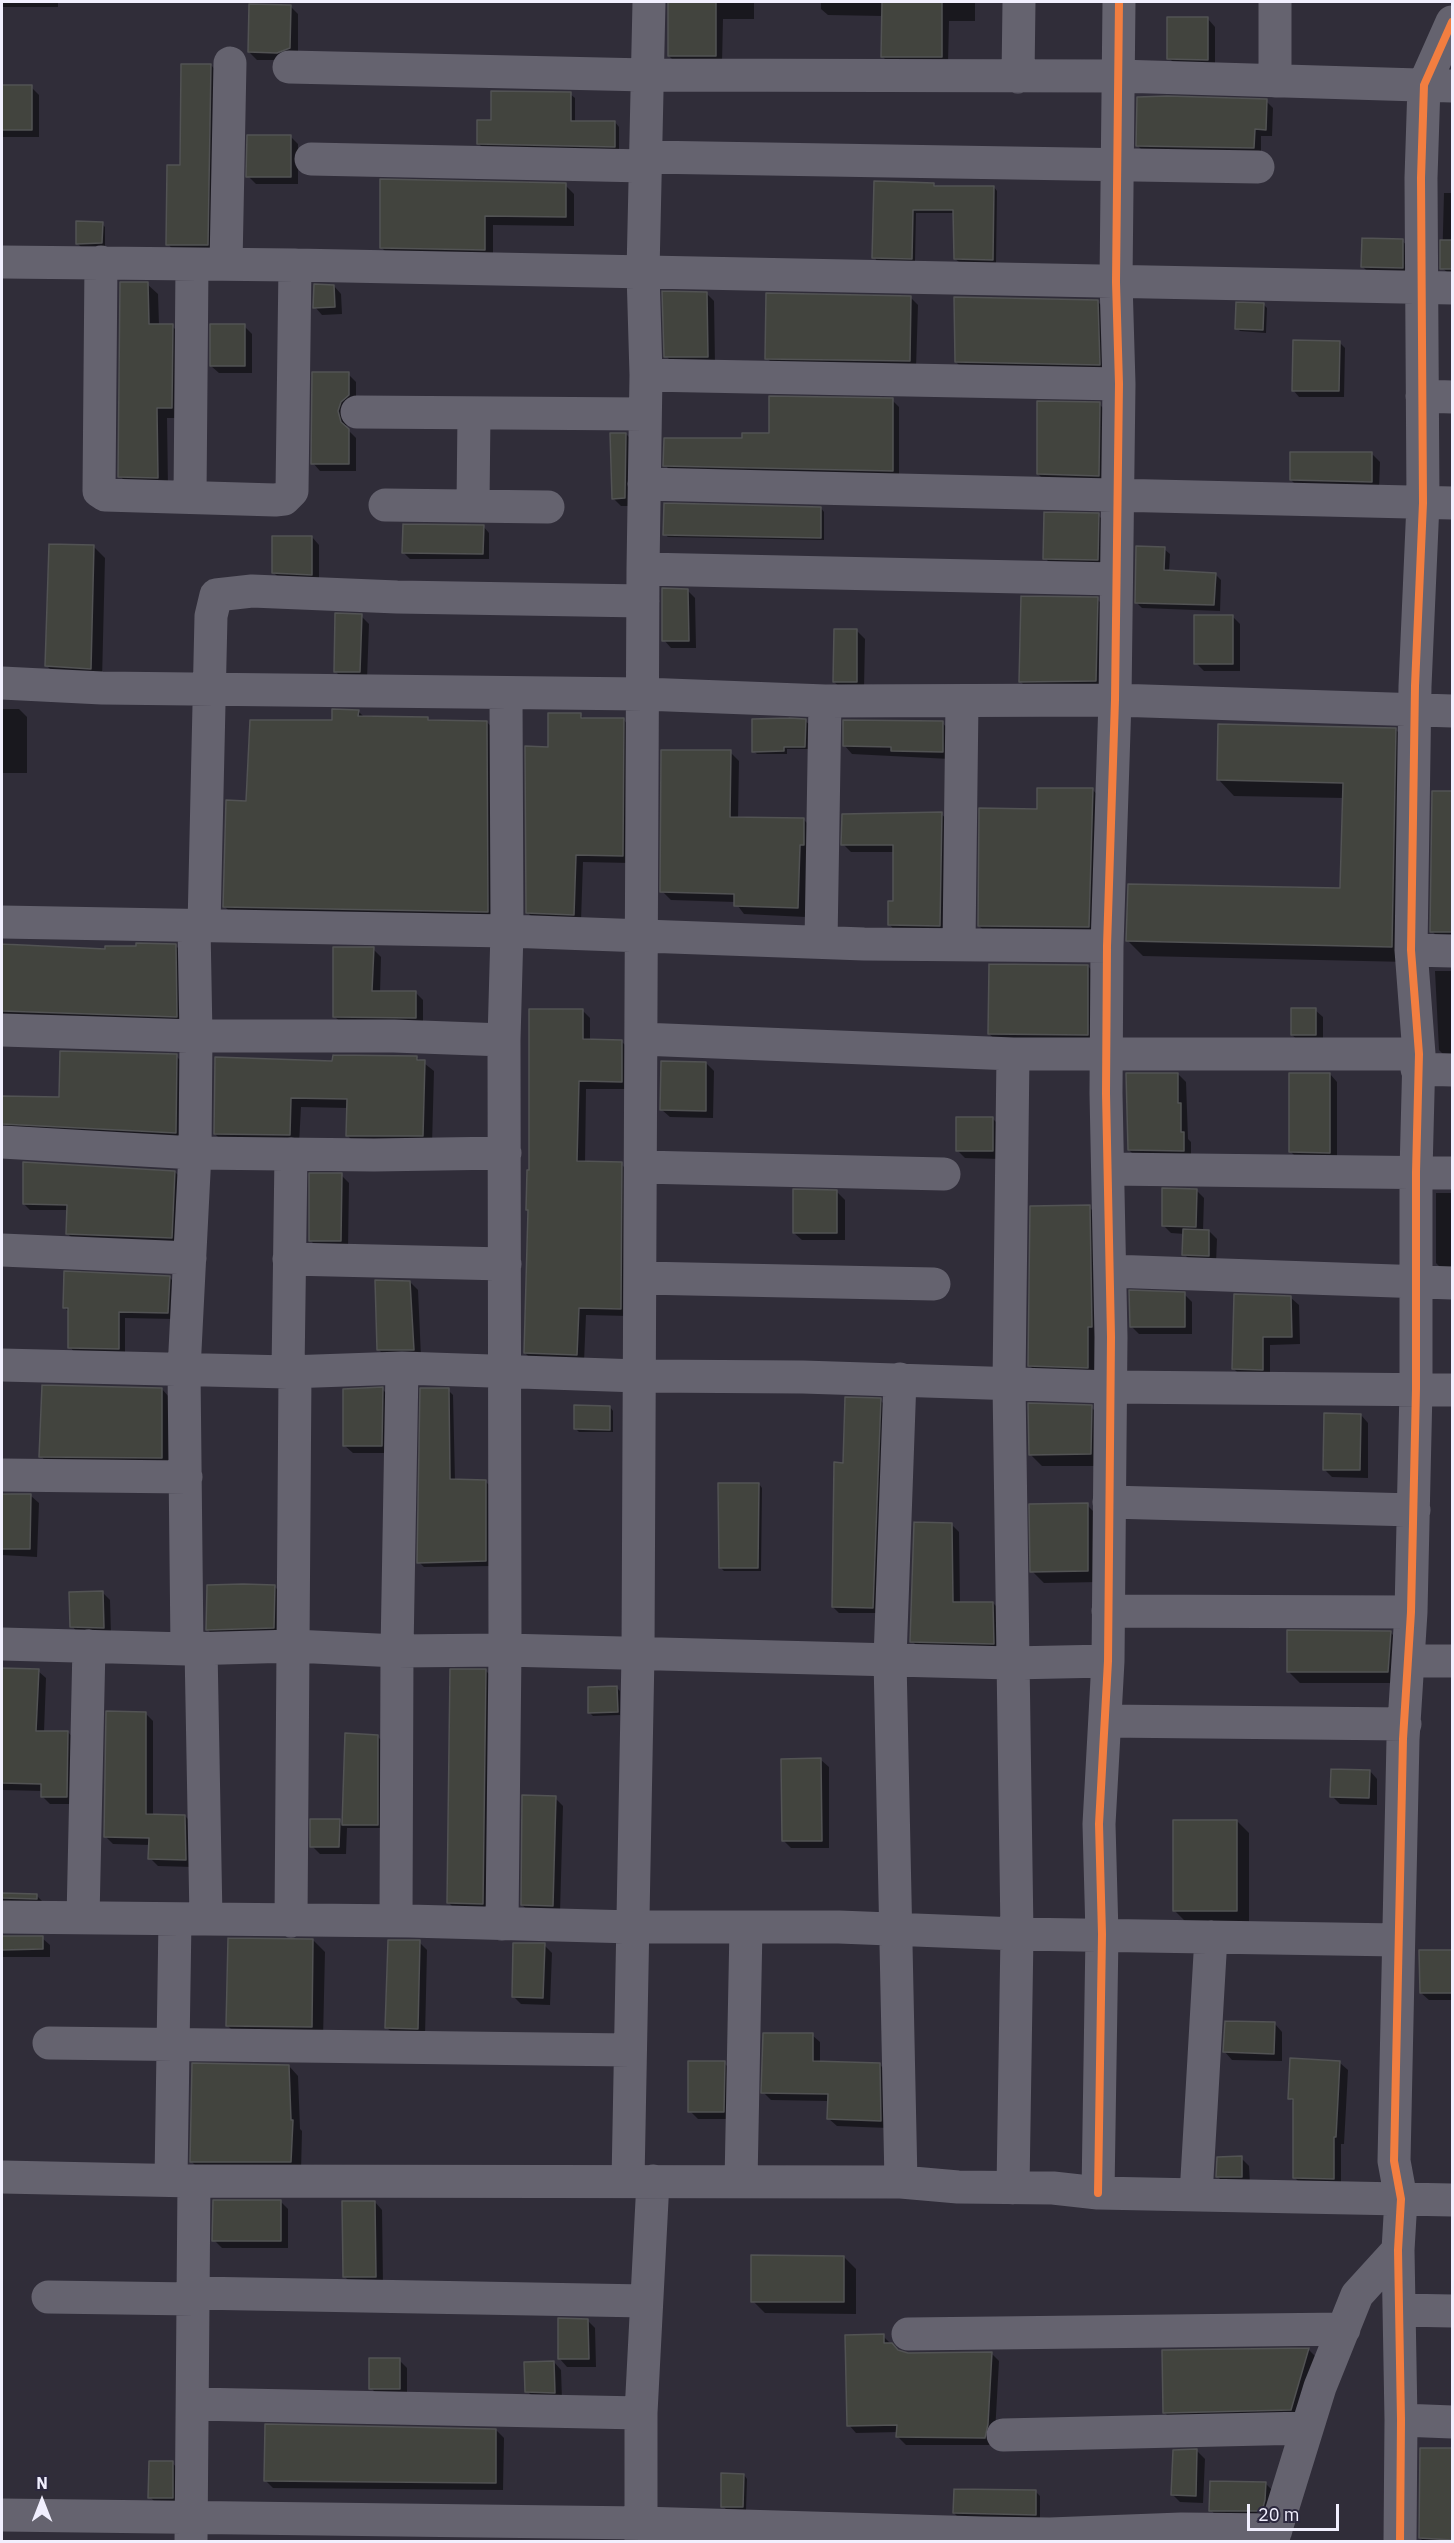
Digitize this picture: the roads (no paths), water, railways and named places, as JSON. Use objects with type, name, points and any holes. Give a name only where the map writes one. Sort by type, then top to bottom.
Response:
[{"type":"street","points":[[641,2532],[641,2413],[646,2301],[630,2050],[639,1654],[641,935],[646,375],[643,272],[649,2]]},
{"type":"street","points":[[1018,77],[1019,2]]},
{"type":"street","points":[[1098,2193],[1102,1934],[1099,1824],[1108,1661],[1110,1271],[1107,946],[1115,700],[1119,384],[1116,282],[1119,2]]},
{"type":"street","points":[[1275,2],[1275,81]]},
{"type":"street","points":[[1400,2541],[1401,2420],[1398,2250],[1401,2199],[1394,2161],[1405,1724],[1412,1612],[1416,1389],[1418,1062],[1412,950],[1414,711],[1438,503],[1437,287],[1421,178],[1452,22]]},
{"type":"street","points":[[226,264],[230,63]]},
{"type":"street","points":[[289,67],[647,75],[1118,76],[1438,85]]},
{"type":"street","points":[[311,159],[1117,164],[1258,167]]},
{"type":"street","points":[[2,262],[101,261],[1437,287]]},
{"type":"street","points":[[101,261],[99,491],[105,495],[275,500],[284,499],[292,491],[295,265]]},
{"type":"street","points":[[190,497],[192,264]]},
{"type":"street","points":[[646,375],[1119,384]]},
{"type":"street","points":[[357,412],[644,414]]},
{"type":"street","points":[[473,505],[474,413]]},
{"type":"street","points":[[644,484],[1438,503]]},
{"type":"street","points":[[385,505],[548,507]]},
{"type":"street","points":[[191,2530],[194,2296],[173,2045],[190,1919],[194,1648],[186,1477],[184,1370],[195,1153],[199,926],[212,604],[216,595],[225,592],[252,591],[397,597],[643,585],[1116,579]]},
{"type":"street","points":[[2,683],[209,690],[643,694],[825,701],[1115,700],[1452,711]]},
{"type":"street","points":[[502,1924],[505,1650],[506,694]]},
{"type":"street","points":[[820,942],[825,701]]},
{"type":"street","points":[[959,944],[962,701]]},
{"type":"street","points":[[2,922],[507,931],[820,942],[1107,946]]},
{"type":"street","points":[[1412,950],[1452,951]]},
{"type":"street","points":[[2,1030],[196,1036],[394,1036],[504,1040]]},
{"type":"street","points":[[641,1039],[1013,1054],[1107,1053],[1418,1062],[1452,1070]]},
{"type":"street","points":[[1013,1054],[1009,1384],[1011,1663],[1017,1934],[1013,2188]]},
{"type":"street","points":[[2,1142],[195,1153],[374,1155],[505,1153]]},
{"type":"street","points":[[291,1154],[294,1646],[291,1921]]},
{"type":"street","points":[[641,1167],[944,1174]]},
{"type":"street","points":[[1108,1169],[1452,1173]]},
{"type":"street","points":[[2,1250],[190,1258]]},
{"type":"street","points":[[290,1259],[505,1264]]},
{"type":"street","points":[[1110,1271],[1452,1283]]},
{"type":"street","points":[[641,1278],[934,1284]]},
{"type":"street","points":[[2,1365],[291,1372],[402,1368],[639,1376],[900,1379],[1110,1387],[1452,1390]]},
{"type":"street","points":[[396,1921],[397,1651],[402,1368]]},
{"type":"street","points":[[900,1379],[890,1659],[901,2182]]},
{"type":"street","points":[[2,1475],[186,1477]]},
{"type":"street","points":[[1109,1502],[1414,1510]]},
{"type":"street","points":[[1108,1611],[1412,1612]]},
{"type":"street","points":[[2,1644],[194,1648],[294,1646],[397,1651],[505,1650],[1011,1663],[1108,1661]]},
{"type":"street","points":[[83,1918],[89,1646]]},
{"type":"street","points":[[1409,1661],[1452,1661]]},
{"type":"street","points":[[1105,1721],[1405,1724]]},
{"type":"street","points":[[2,1917],[396,1921],[1398,1940]]},
{"type":"street","points":[[741,2182],[746,1927]]},
{"type":"street","points":[[1196,2195],[1211,1937]]},
{"type":"street","points":[[49,2043],[630,2050]]},
{"type":"street","points":[[2,2177],[183,2180],[901,2182],[1053,2188],[1098,2193],[1452,2200]]},
{"type":"street","points":[[2,2515],[191,2530],[993,2533],[1181,2529],[1274,2536],[1320,2387],[1357,2295],[1398,2250]]},
{"type":"street","points":[[48,2297],[194,2296],[646,2301]]},
{"type":"street","points":[[1400,2310],[1452,2311]]},
{"type":"street","points":[[908,2334],[1344,2329]]},
{"type":"street","points":[[194,2404],[641,2413]]},
{"type":"street","points":[[1401,2420],[1452,2422]]},
{"type":"street","points":[[1003,2436],[1307,2428]]}]
